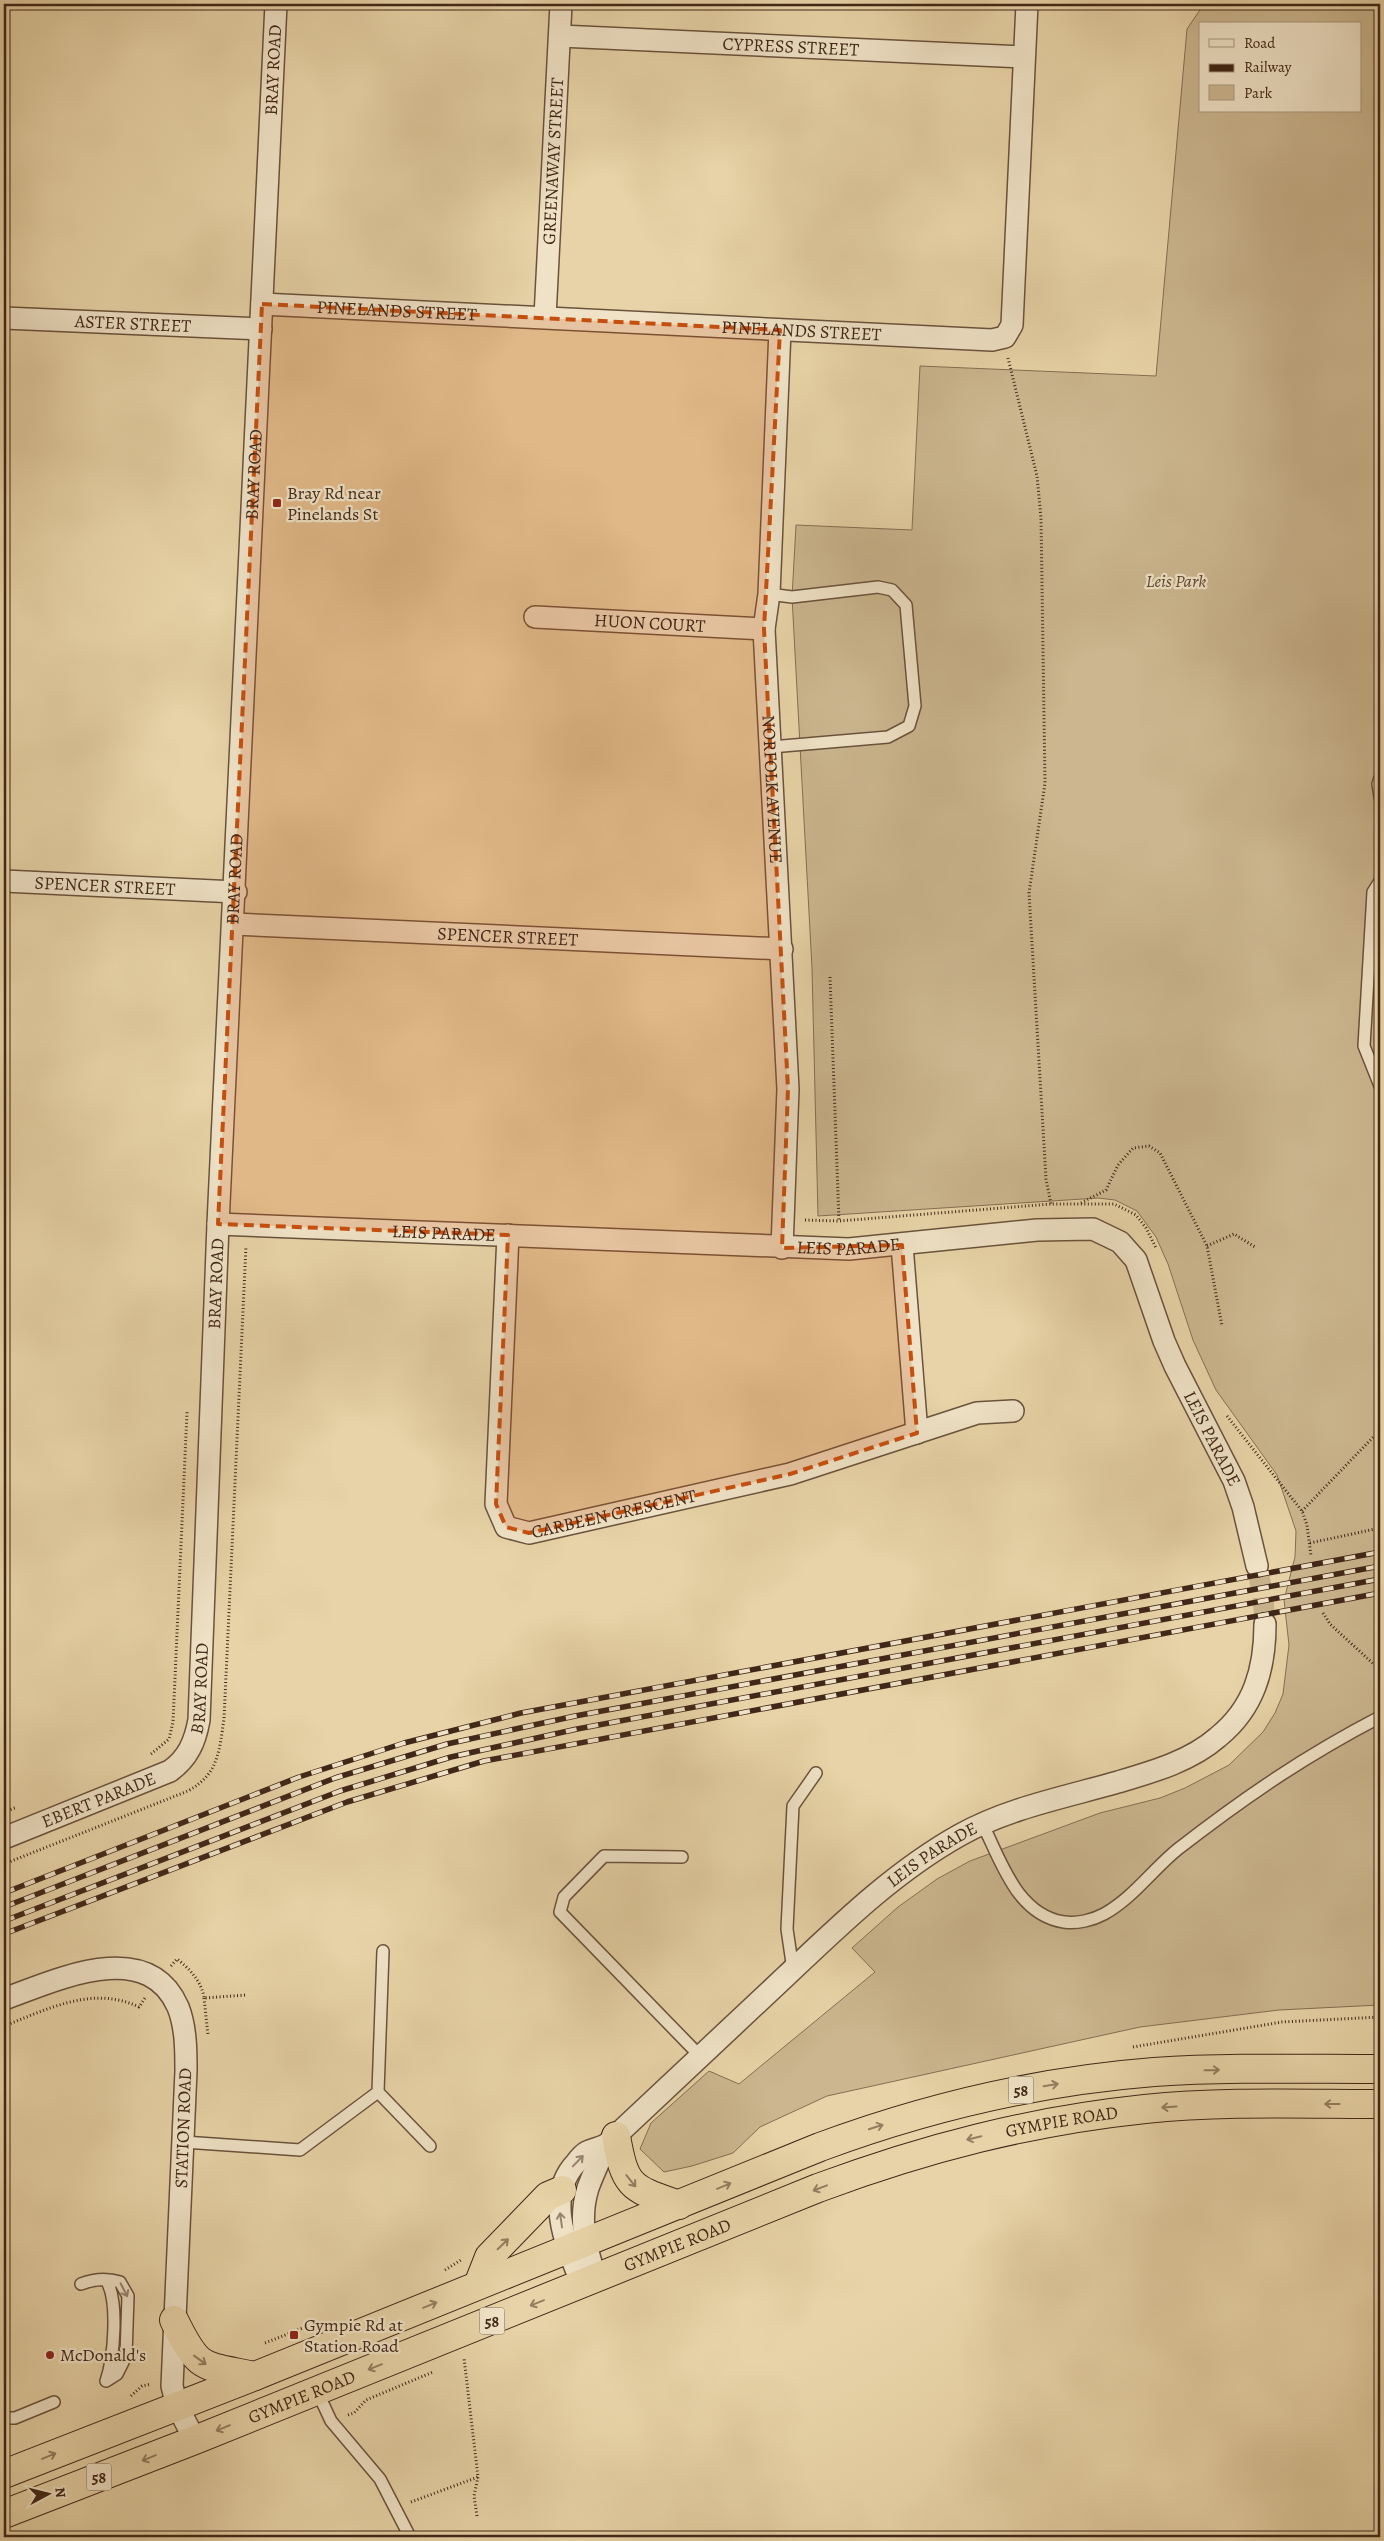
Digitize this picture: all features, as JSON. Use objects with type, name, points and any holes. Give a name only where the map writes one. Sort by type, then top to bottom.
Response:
[{"type":"highway","name":"GYMPIE ROAD","points":[[4,2474],[255,2376],[864,2130],[930,2110],[1009,2092],[1102,2077],[1155,2072],[1380,2069]]},
{"type":"highway","name":"GYMPIE ROAD","points":[[4,2514],[195,2440],[859,2173],[924,2151],[987,2135],[1060,2120],[1146,2109],[1238,2104],[1380,2104]]},
{"type":"highway","points":[[611,2140],[630,2182],[642,2192],[680,2205]]},
{"type":"highway","points":[[478,2285],[489,2257],[548,2196],[562,2190]]},
{"type":"highway","points":[[174,2320],[190,2351],[201,2362],[210,2367],[255,2376]]},
{"type":"street","name":"BRAY ROAD","points":[[188,1753],[195,1738],[198,1720],[218,1224],[236,892],[276,4]]},
{"type":"street","name":"GREENAWAY STREET","points":[[545,318],[561,4]]},
{"type":"street","points":[[1005,337],[1012,326],[1022,57],[1027,4]]},
{"type":"street","name":"CYPRESS STREET","points":[[560,36],[1022,57]]},
{"type":"street","name":"PINELANDS STREET","points":[[262,304],[992,340],[1005,337]]},
{"type":"street","name":"ASTER STREET","points":[[4,318],[261,329]]},
{"type":"street","name":"NORFOLK AVENUE","points":[[780,330],[769,594],[764,629],[788,1088],[782,1248]]},
{"type":"street","name":"HUON COURT","points":[[535,618],[764,629]]},
{"type":"street","name":"SPENCER STREET","points":[[4,881],[236,892]]},
{"type":"street","name":"SPENCER STREET","points":[[234,924],[782,949]]},
{"type":"street","name":"LEIS PARADE","points":[[218,1224],[782,1248],[849,1249],[1037,1230],[1093,1229],[1120,1242],[1136,1260],[1167,1349],[1234,1481],[1243,1507],[1257,1566]]},
{"type":"street","name":"CARBEEN CRESCENT","points":[[508,1236],[496,1504],[506,1527],[529,1533],[780,1476],[977,1413],[1013,1411]]},
{"type":"street","points":[[902,1245],[916,1432]]},
{"type":"street","name":"LEIS PARADE","points":[[589,2282],[576,2245],[560,2220],[562,2190],[571,2168],[586,2152],[611,2140],[792,1970],[897,1877],[942,1846],[983,1824],[1033,1806],[1143,1775],[1195,1752],[1217,1738],[1240,1715],[1253,1694],[1264,1654],[1265,1624]]},
{"type":"street","name":"EBERT PARADE","points":[[4,1838],[161,1776],[178,1766],[188,1753]]},
{"type":"street","name":"STATION ROAD","points":[[4,2000],[77,1974],[96,1970],[131,1969],[157,1982],[170,1993],[178,2008],[184,2029],[186,2071],[172,2380],[176,2406],[195,2440]]},
{"type":"street","name":"LEIS PARADE","points":[[576,2245],[583,2220],[585,2200],[611,2140]]},
{"type":"lane","points":[[769,594],[792,597],[878,586],[892,590],[906,606],[915,706],[909,726],[888,737],[771,748]]},
{"type":"lane","points":[[1380,778],[1378,784],[1380,797]]},
{"type":"lane","points":[[1380,881],[1373,892],[1364,1046],[1380,1086]]},
{"type":"lane","points":[[983,1824],[1016,1890],[1030,1905],[1047,1918],[1057,1921],[1066,1923],[1084,1921],[1104,1914],[1116,1905],[1170,1855],[1269,1781],[1305,1758],[1380,1717]]},
{"type":"lane","points":[[792,1970],[787,1929],[793,1806],[816,1773]]},
{"type":"lane","points":[[682,1857],[604,1856],[564,1897],[560,1912],[700,2056]]},
{"type":"lane","points":[[383,1951],[378,2092],[430,2146]]},
{"type":"lane","points":[[184,2142],[300,2150],[378,2092]]},
{"type":"lane","points":[[82,2284],[106,2280],[113,2295],[112,2359],[106,2381]]},
{"type":"lane","points":[[317,2391],[331,2421],[380,2479],[397,2507],[410,2537]]},
{"type":"lane","points":[[4,2418],[15,2418],[54,2402]]},
{"type":"path","points":[[1380,25],[1376,41],[1380,58]]},
{"type":"path","points":[[1005,337],[1008,364],[1037,476],[1041,518],[1045,783],[1029,893],[1046,1179],[1051,1204]]},
{"type":"path","points":[[830,977],[839,1221]]},
{"type":"path","points":[[1080,1203],[1106,1190],[1118,1165],[1133,1148],[1149,1146],[1160,1153],[1207,1246],[1222,1326]]},
{"type":"path","points":[[784,1216],[796,1213],[806,1220],[839,1221],[1051,1204],[1114,1204],[1130,1211],[1146,1228],[1159,1256]]},
{"type":"path","points":[[220,1749],[224,1719],[245,1254],[251,1224]]},
{"type":"path","points":[[1207,1246],[1234,1234],[1255,1247]]},
{"type":"path","points":[[1222,1408],[1302,1511],[1308,1525],[1311,1556]]},
{"type":"path","points":[[143,1757],[152,1753],[169,1739],[173,1722],[187,1410]]},
{"type":"path","points":[[1302,1511],[1380,1430]]},
{"type":"path","points":[[1310,1544],[1380,1528]]},
{"type":"path","points":[[1323,1613],[1330,1624],[1380,1670]]},
{"type":"path","points":[[4,1812],[22,1805]]},
{"type":"path","points":[[4,2026],[57,2006],[94,1997],[122,1999],[139,2007],[157,1982],[178,1959],[195,1978],[202,1989],[204,1998],[246,1995]]},
{"type":"path","points":[[438,2274],[464,2257]]},
{"type":"path","points":[[257,2346],[313,2324]]},
{"type":"path","points":[[457,2361],[473,2354]]},
{"type":"path","points":[[464,2358],[478,2476],[474,2496],[477,2516]]},
{"type":"path","points":[[331,2421],[354,2413],[366,2400],[441,2368]]},
{"type":"path","points":[[129,2398],[142,2386],[172,2380]]},
{"type":"path","points":[[397,2507],[478,2476]]},
{"type":"highlighted area","points":[[262,304],[780,330],[764,629],[788,1089],[782,1248],[902,1245],[917,1433],[790,1474],[529,1533],[506,1527],[496,1504],[508,1235],[218,1224]]},
{"type":"green space","name":"Leis Park","points":[[1204,4],[1380,4],[1380,2005],[1279,2010],[1140,2027],[827,2096],[760,2127],[733,2153],[692,2166],[664,2172],[640,2149],[651,2123],[709,2071],[739,2084],[875,1972],[852,1948],[898,1907],[937,1879],[970,1861],[1100,1813],[1160,1798],[1185,1788],[1229,1765],[1263,1732],[1275,1713],[1283,1694],[1289,1645],[1284,1600],[1295,1557],[1296,1531],[1277,1475],[1216,1390],[1193,1340],[1168,1264],[1156,1237],[1137,1211],[1115,1200],[1098,1198],[818,1216],[812,968],[792,597],[796,525],[912,530],[920,366],[1156,376],[1187,29]]},
{"type":"tunnel","points":[[1257,1566],[1263,1597],[1265,1624]]},
{"type":"railway","points":[[4,1893],[299,1777],[404,1743],[521,1713],[1380,1552]]},
{"type":"railway","points":[[4,1907],[335,1778],[447,1744],[575,1716],[1380,1566]]},
{"type":"railway","points":[[4,1921],[340,1791],[451,1757],[577,1729],[1380,1579]]},
{"type":"railway","points":[[4,1934],[347,1802],[484,1761],[1380,1593]]},
{"type":"place","name":"Bray Rd near Pinelands St","points":[[277,503]]},
{"type":"place","name":"Gympie Rd at Station Road","points":[[294,2335]]},
{"type":"place","name":"McDonald's","points":[[50,2355]]}]
